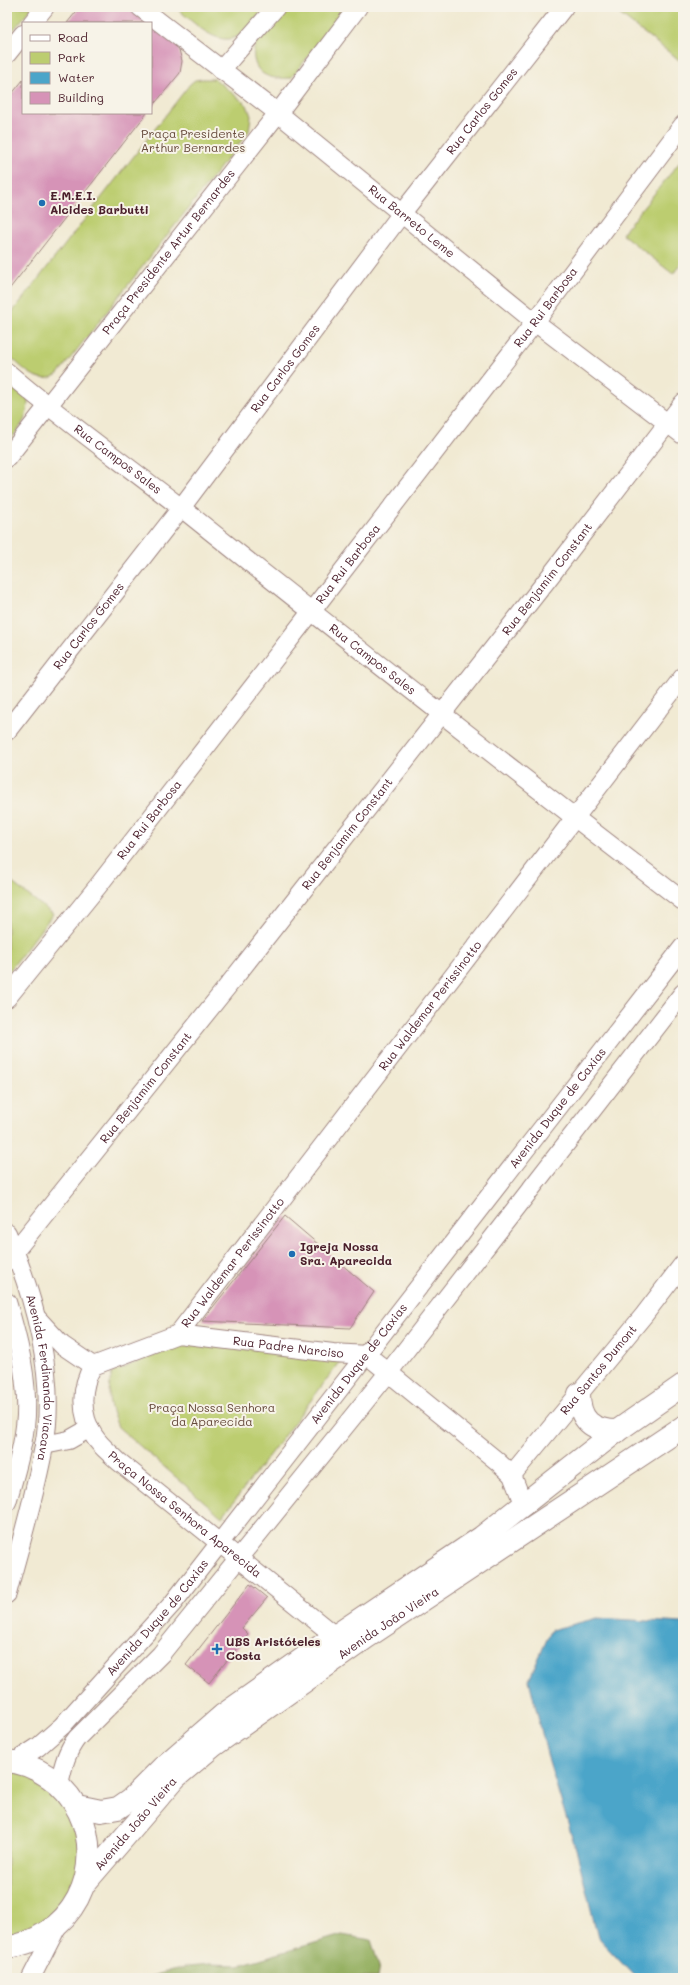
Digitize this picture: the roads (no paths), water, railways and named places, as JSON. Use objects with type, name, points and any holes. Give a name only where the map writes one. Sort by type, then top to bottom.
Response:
[{"type":"main road","name":"Avenida João Vieira","points":[[77,1806],[101,1811],[118,1808],[131,1799],[163,1767],[223,1715],[335,1636],[482,1537],[524,1506],[617,1431],[683,1385]]},
{"type":"main road","points":[[579,1394],[581,1414],[588,1422],[606,1431],[617,1431]]},
{"type":"main road","name":"Avenida João Vieira","points":[[85,1883],[176,1777],[208,1750],[367,1637],[683,1427]]},
{"type":"main road","points":[[7,1947],[37,1939],[58,1925],[74,1906],[85,1883],[90,1857],[87,1831],[77,1806],[59,1784],[39,1770],[11,1761]]},
{"type":"street","points":[[33,22],[44,7]]},
{"type":"street","name":"Rua Barreto Leme","points":[[140,7],[278,113],[535,322],[683,435]]},
{"type":"street","points":[[222,70],[276,7]]},
{"type":"street","name":"Praça Presidente Artur Bernardes","points":[[7,458],[278,113],[358,7]]},
{"type":"street","name":"Rua Carlos Gomes","points":[[7,731],[181,508],[402,213],[564,7]]},
{"type":"street","points":[[7,54],[22,35]]},
{"type":"street","name":"Rua Rui Barbosa","points":[[7,998],[102,880],[311,612],[535,322],[683,125]]},
{"type":"street","name":"Rua Campos Sales","points":[[7,372],[48,407],[181,508],[574,818],[683,901]]},
{"type":"street","name":"Rua Benjamim Constant","points":[[11,1256],[222,993],[547,580],[683,403]]},
{"type":"street","name":"Rua Waldemar Perissinotto","points":[[178,1334],[683,677]]},
{"type":"street","name":"Avenida Duque de Caxias","points":[[11,1761],[38,1747],[62,1726],[168,1608],[367,1355],[490,1193],[683,947]]},
{"type":"street","name":"Avenida Duque de Caxias","points":[[59,1784],[64,1760],[70,1746],[161,1654],[388,1372],[683,993]]},
{"type":"street","name":"Avenida Ferdinando Viacava","points":[[7,1233],[11,1256],[36,1318],[44,1356],[47,1401],[44,1445],[7,1594]]},
{"type":"street","name":"Rua Santos Dumont","points":[[512,1475],[683,1264]]},
{"type":"street","name":"Avenida Ferdinando Viacava","points":[[7,1302],[16,1330],[23,1374],[26,1415],[20,1452],[7,1502]]},
{"type":"street","points":[[36,1318],[62,1345],[94,1366]]},
{"type":"street","name":"Rua Padre Narciso","points":[[94,1366],[178,1334],[333,1353],[367,1355]]},
{"type":"street","points":[[367,1355],[497,1461],[512,1475],[524,1506]]},
{"type":"street","name":"Praça Nossa Senhora Aparecida","points":[[94,1366],[86,1377],[82,1396],[90,1428],[94,1436],[118,1461],[239,1557],[335,1636]]},
{"type":"street","points":[[44,1445],[69,1440],[90,1428]]},
{"type":"street","points":[[31,1978],[58,1925]]},
{"type":"water","points":[[597,1618],[683,1623],[683,1978],[636,1978],[598,1938],[577,1853],[549,1762],[529,1680],[551,1630]]},
{"type":"place","name":"E.M.E.I. Alcides Barbutti","points":[[42,203]]},
{"type":"place","name":"Igreja Nossa Sra. Aparecida","points":[[292,1254]]},
{"type":"place","name":"UBS Aristóteles Costa","points":[[217,1649]]},
{"type":"park label","name":"Praça Presidente Arthur Bernardes","points":[[193,141]]},
{"type":"park label","name":"Praça Nossa Senhora da Aparecida","points":[[212,1415]]}]
